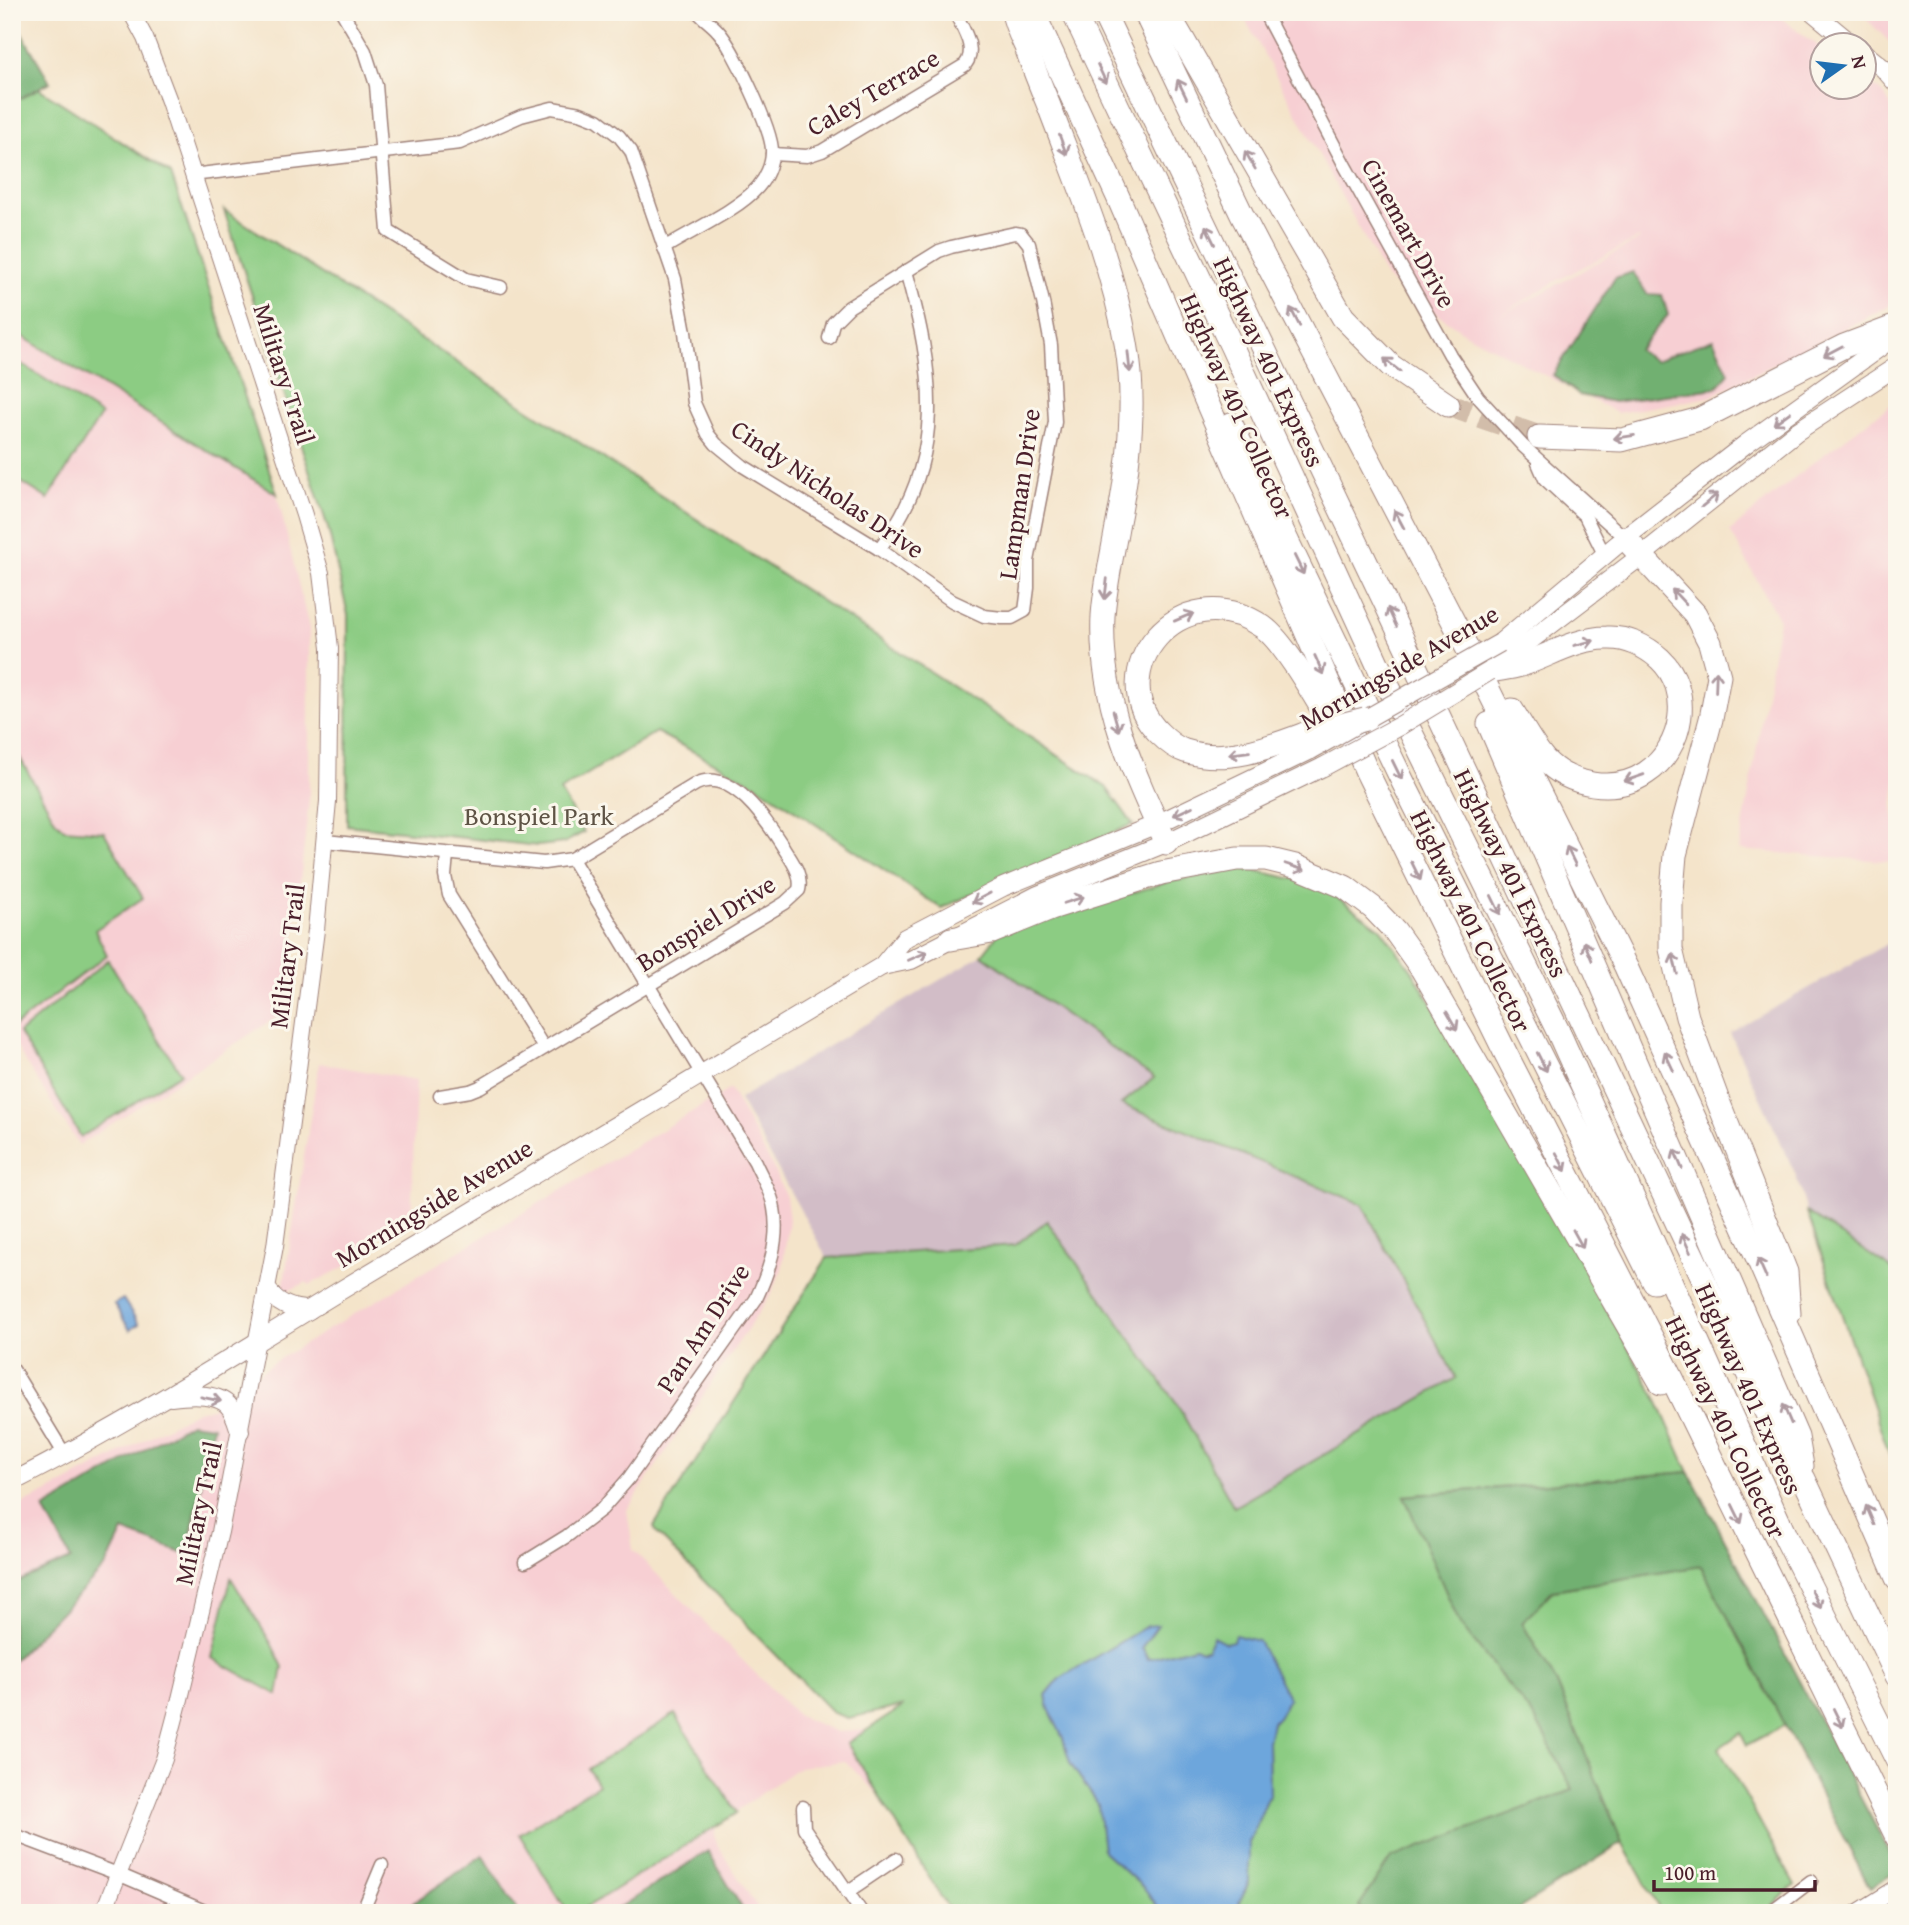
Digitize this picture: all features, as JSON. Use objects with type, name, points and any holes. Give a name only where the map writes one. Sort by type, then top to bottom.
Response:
[{"type":"highway","points":[[1013,12],[1101,249],[1127,343],[1131,383],[1130,417],[1118,524],[1104,605],[1104,654],[1116,724],[1135,777],[1161,833]]},
{"type":"highway","name":"Highway 401 Collector","points":[[1033,12],[1118,197],[1367,772],[1507,1056],[1666,1366],[1897,1837]]},
{"type":"highway","name":"Highway 401 Express","points":[[1073,12],[1232,347],[1384,677],[1556,1029],[1786,1538],[1897,1760]]},
{"type":"highway","name":"Highway 401 Express","points":[[1103,12],[1777,1435],[1804,1479],[1897,1676]]},
{"type":"highway","points":[[1145,12],[1244,217],[1498,661],[1626,967],[1790,1331],[1897,1578]]},
{"type":"highway","points":[[1167,12],[1343,317],[1391,366],[1448,405]]},
{"type":"highway","points":[[1118,197],[1135,217],[1403,782],[1587,1150],[1786,1538]]},
{"type":"highway","points":[[1538,448],[1622,440],[1700,419],[1844,346],[1897,326]]},
{"type":"highway","points":[[1625,538],[1695,614],[1710,643],[1719,676],[1711,719],[1675,855],[1671,949],[1687,1017],[1717,1101],[1786,1272],[1790,1331]]},
{"type":"highway","points":[[1365,719],[1308,742],[1263,750],[1230,755],[1184,751],[1167,741],[1152,726],[1142,706],[1138,683],[1151,643],[1172,622],[1189,613],[1215,609],[1243,616],[1265,629],[1285,651],[1353,758],[1367,772]]},
{"type":"highway","points":[[1606,638],[1630,641],[1652,652],[1670,668],[1681,693],[1680,723],[1668,752],[1646,774],[1612,785],[1574,780],[1545,760],[1501,695],[1498,661],[1606,638]]},
{"type":"highway","points":[[1498,661],[1480,704],[1797,1437],[1804,1479]]},
{"type":"highway","points":[[951,939],[992,932],[1051,908],[1161,873],[1237,859],[1266,859],[1295,866],[1345,887],[1373,908],[1395,931],[1422,969],[1647,1362],[1707,1453]]},
{"type":"main road","points":[[1813,12],[1837,32]]},
{"type":"main road","points":[[1878,64],[1897,84]]},
{"type":"main road","name":"Morningside Avenue","points":[[1365,719],[1498,661],[1625,538],[1747,443],[1897,335]]},
{"type":"main road","name":"Morningside Avenue","points":[[882,966],[905,938],[1003,887],[1161,833],[1323,767],[1401,725],[1498,661],[1641,556],[1796,432],[1897,366]]},
{"type":"main road","name":"Morningside Avenue","points":[[12,1482],[65,1455],[255,1345],[882,966],[911,960],[1161,833],[1308,742]]},
{"type":"main road","points":[[267,1289],[274,1300],[284,1305],[298,1310],[309,1310]]},
{"type":"main road","points":[[164,1398],[185,1395],[219,1399],[233,1412],[240,1431]]},
{"type":"street","name":"Military Trail","points":[[103,1913],[163,1759],[180,1699],[220,1531],[267,1289],[306,1006],[325,841],[330,648],[321,573],[299,497],[169,101],[145,38],[131,12]]},
{"type":"street","points":[[342,12],[373,71],[388,231],[466,279],[501,287]]},
{"type":"street","points":[[664,248],[744,200],[759,186],[769,169],[772,154],[768,130],[731,49],[719,31],[698,12]]},
{"type":"street","name":"Caley Terrace","points":[[772,154],[807,156],[822,151],[965,65],[971,56],[967,37],[955,12]]},
{"type":"street","name":"Cinemart Drive","points":[[1264,12],[1344,164],[1450,355],[1489,411],[1538,448],[1625,538]]},
{"type":"street","name":"Cindy Nicholas Drive","points":[[381,153],[460,143],[521,116],[544,109],[564,108],[609,126],[631,151],[675,279],[694,403],[708,434],[716,444],[743,466],[879,549],[964,607],[984,616],[1002,618],[1021,615]]},
{"type":"street","points":[[192,176],[381,153]]},
{"type":"street","name":"Lampman Drive","points":[[829,338],[833,323],[846,310],[906,271],[951,247],[997,236],[1021,234],[1029,244],[1048,329],[1055,415],[1053,438],[1028,561],[1028,596],[1025,611],[1021,615]]},
{"type":"street","points":[[879,549],[912,498],[919,476],[930,413],[925,345],[906,271]]},
{"type":"street","name":"Cinemart Drive","points":[[1538,448],[1545,479],[1585,516],[1605,556]]},
{"type":"street","name":"Bonspiel Drive","points":[[325,841],[544,863],[572,859],[705,779],[722,782],[760,811],[796,869],[801,882],[800,890],[794,896],[480,1087],[440,1096]]},
{"type":"street","points":[[447,855],[445,876],[449,895],[544,1048]]},
{"type":"street","name":"Pan Am Drive","points":[[525,1562],[567,1536],[602,1509],[629,1478],[756,1299],[770,1269],[774,1245],[774,1207],[755,1162],[572,859]]},
{"type":"street","points":[[12,1368],[65,1455]]},
{"type":"street","points":[[803,1807],[804,1828],[862,1913]]},
{"type":"street","points":[[12,1834],[118,1874],[209,1913]]},
{"type":"street","points":[[847,1892],[896,1859]]},
{"type":"street","points":[[362,1913],[382,1865]]},
{"type":"street","points":[[1769,1913],[1811,1881]]},
{"type":"street","points":[[1857,1913],[1896,1888]]},
{"type":"shaded area","points":[[1241,12],[1773,12],[1808,38],[1808,102],[1878,102],[1878,90],[1884,94],[1897,117],[1897,302],[1710,397],[1617,413],[1466,334],[1387,279]],"holes":[[[1640,239],[1497,317],[1555,282]]]},
{"type":"shaded area","points":[[1859,12],[1897,12],[1897,49]]},
{"type":"shaded area","points":[[12,330],[277,494],[309,628],[309,800],[286,1011],[79,1145],[12,1037],[12,1028],[107,955],[95,930],[60,829],[12,744]]},
{"type":"shaded area","points":[[1897,400],[1897,776],[1893,808],[1897,828],[1897,862],[1739,850],[1779,620],[1730,531],[1810,465]]},
{"type":"shaded area","points":[[1897,938],[1897,1273],[1807,1212],[1795,1173],[1730,1033]]},
{"type":"shaded area","points":[[982,955],[1154,1078],[1122,1104],[1362,1204],[1456,1378],[1233,1507],[1178,1406],[1048,1222],[1015,1245],[827,1258],[739,1099]]},
{"type":"shaded area","points":[[319,1063],[416,1080],[411,1223],[367,1239],[370,1254],[309,1285],[307,1282],[282,1294]]},
{"type":"shaded area","points":[[730,1089],[775,1171],[786,1197],[789,1220],[782,1269],[770,1295],[627,1510],[633,1550],[798,1716],[837,1732],[1006,1720],[894,1811],[845,1761],[799,1767],[717,1825],[714,1834],[716,1843],[761,1913],[12,1913],[12,1509],[197,1411],[212,1408],[274,1362]]},
{"type":"green space","points":[[17,25],[50,82],[12,103],[12,27]]},
{"type":"green space","points":[[12,71],[171,174],[277,494],[12,330]]},
{"type":"green space","name":"Bonspiel Park","points":[[224,210],[1106,787],[1133,824],[941,908],[757,785],[656,732],[560,791],[584,832],[564,843],[538,846],[347,825],[348,615],[328,528]]},
{"type":"green space","points":[[1633,272],[1647,294],[1662,295],[1668,315],[1638,350],[1655,361],[1713,339],[1729,373],[1716,388],[1614,402],[1579,395],[1553,375],[1615,278]]},
{"type":"green space","points":[[12,358],[101,415],[48,499],[12,476]]},
{"type":"green space","points":[[12,744],[55,820],[64,829],[104,832],[143,898],[95,930],[107,955],[12,1028]]},
{"type":"green space","points":[[1243,868],[1318,884],[1380,928],[1413,972],[1536,1181],[1655,1396],[1689,1472],[1405,1496],[1460,1624],[1536,1720],[1573,1790],[1392,1858],[1359,1906],[1364,1913],[1243,1913],[1239,1902],[1249,1882],[1249,1842],[1269,1795],[1268,1741],[1272,1723],[1289,1699],[1277,1679],[1233,1641],[1201,1650],[1195,1647],[1148,1659],[1142,1647],[1157,1626],[1147,1626],[1059,1679],[1046,1695],[1070,1763],[1098,1804],[1103,1851],[1145,1889],[1162,1913],[951,1913],[847,1743],[904,1706],[848,1718],[833,1713],[656,1532],[654,1526],[827,1258],[1015,1245],[1047,1221],[1178,1406],[1234,1507],[1456,1378],[1362,1204],[1121,1104],[1154,1078],[982,955],[999,933],[1171,881]]},
{"type":"green space","points":[[108,960],[181,1073],[81,1137],[19,1033]]},
{"type":"green space","points":[[1807,1212],[1897,1273],[1897,1477]]},
{"type":"green space","points":[[190,1423],[213,1426],[187,1555],[123,1531],[106,1566],[12,1662],[12,1584],[71,1559],[44,1509]]},
{"type":"green space","points":[[1689,1472],[1897,1871],[1870,1888],[1701,1566],[1553,1590],[1522,1623],[1557,1684],[1622,1843],[1512,1913],[1364,1913],[1359,1906],[1391,1858],[1573,1790],[1536,1720],[1460,1624],[1404,1496]]},
{"type":"green space","points":[[1701,1566],[1785,1725],[1747,1745],[1741,1733],[1719,1748],[1795,1885],[1764,1913],[1662,1913],[1622,1843],[1557,1684],[1522,1623],[1553,1590]]},
{"type":"green space","points":[[231,1578],[283,1667],[278,1695],[212,1658]]},
{"type":"green space","points":[[675,1714],[737,1813],[577,1913],[568,1913],[519,1834],[598,1785],[588,1769]]},
{"type":"green space","points":[[708,1851],[745,1913],[611,1913]]},
{"type":"green space","points":[[483,1855],[519,1913],[401,1913],[403,1910]]},
{"type":"water","points":[[123,1299],[139,1324],[130,1330],[114,1304]]},
{"type":"water","points":[[1158,1625],[1142,1647],[1148,1659],[1195,1647],[1207,1649],[1213,1636],[1226,1643],[1233,1641],[1235,1635],[1258,1641],[1289,1699],[1272,1723],[1268,1741],[1269,1795],[1249,1842],[1249,1882],[1239,1902],[1243,1913],[1162,1913],[1145,1889],[1103,1851],[1098,1804],[1070,1763],[1063,1738],[1049,1709],[1046,1695],[1059,1679],[1147,1626]]},
{"type":"tunnel","points":[[1448,405],[1539,437]]}]
